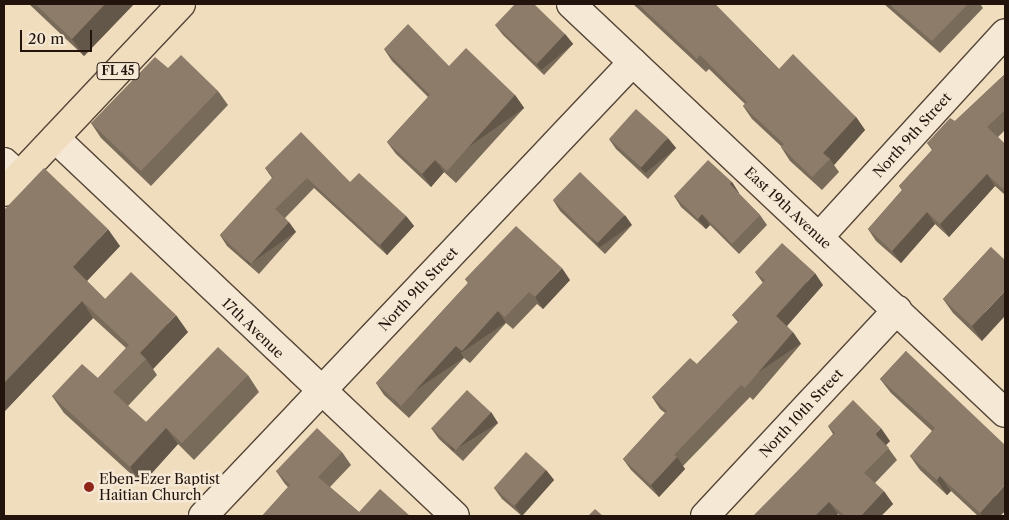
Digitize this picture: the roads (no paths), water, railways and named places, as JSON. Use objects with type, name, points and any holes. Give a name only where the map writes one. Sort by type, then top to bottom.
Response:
[{"type":"main road","name":"FL 45","points":[[9,177],[55,138],[181,4]]},
{"type":"street","name":"East 19th Avenue","points":[[571,4],[1005,413]]},
{"type":"street","name":"North 9th Street","points":[[819,237],[1005,33]]},
{"type":"street","name":"North 9th Street","points":[[203,516],[632,62]]},
{"type":"street","name":"17th Avenue","points":[[55,138],[321,393],[455,516]]},
{"type":"street","name":"North 10th Street","points":[[705,516],[897,310]]},
{"type":"place","name":"Eben-Ezer Baptist Haitian Church","points":[[89,487]]}]
